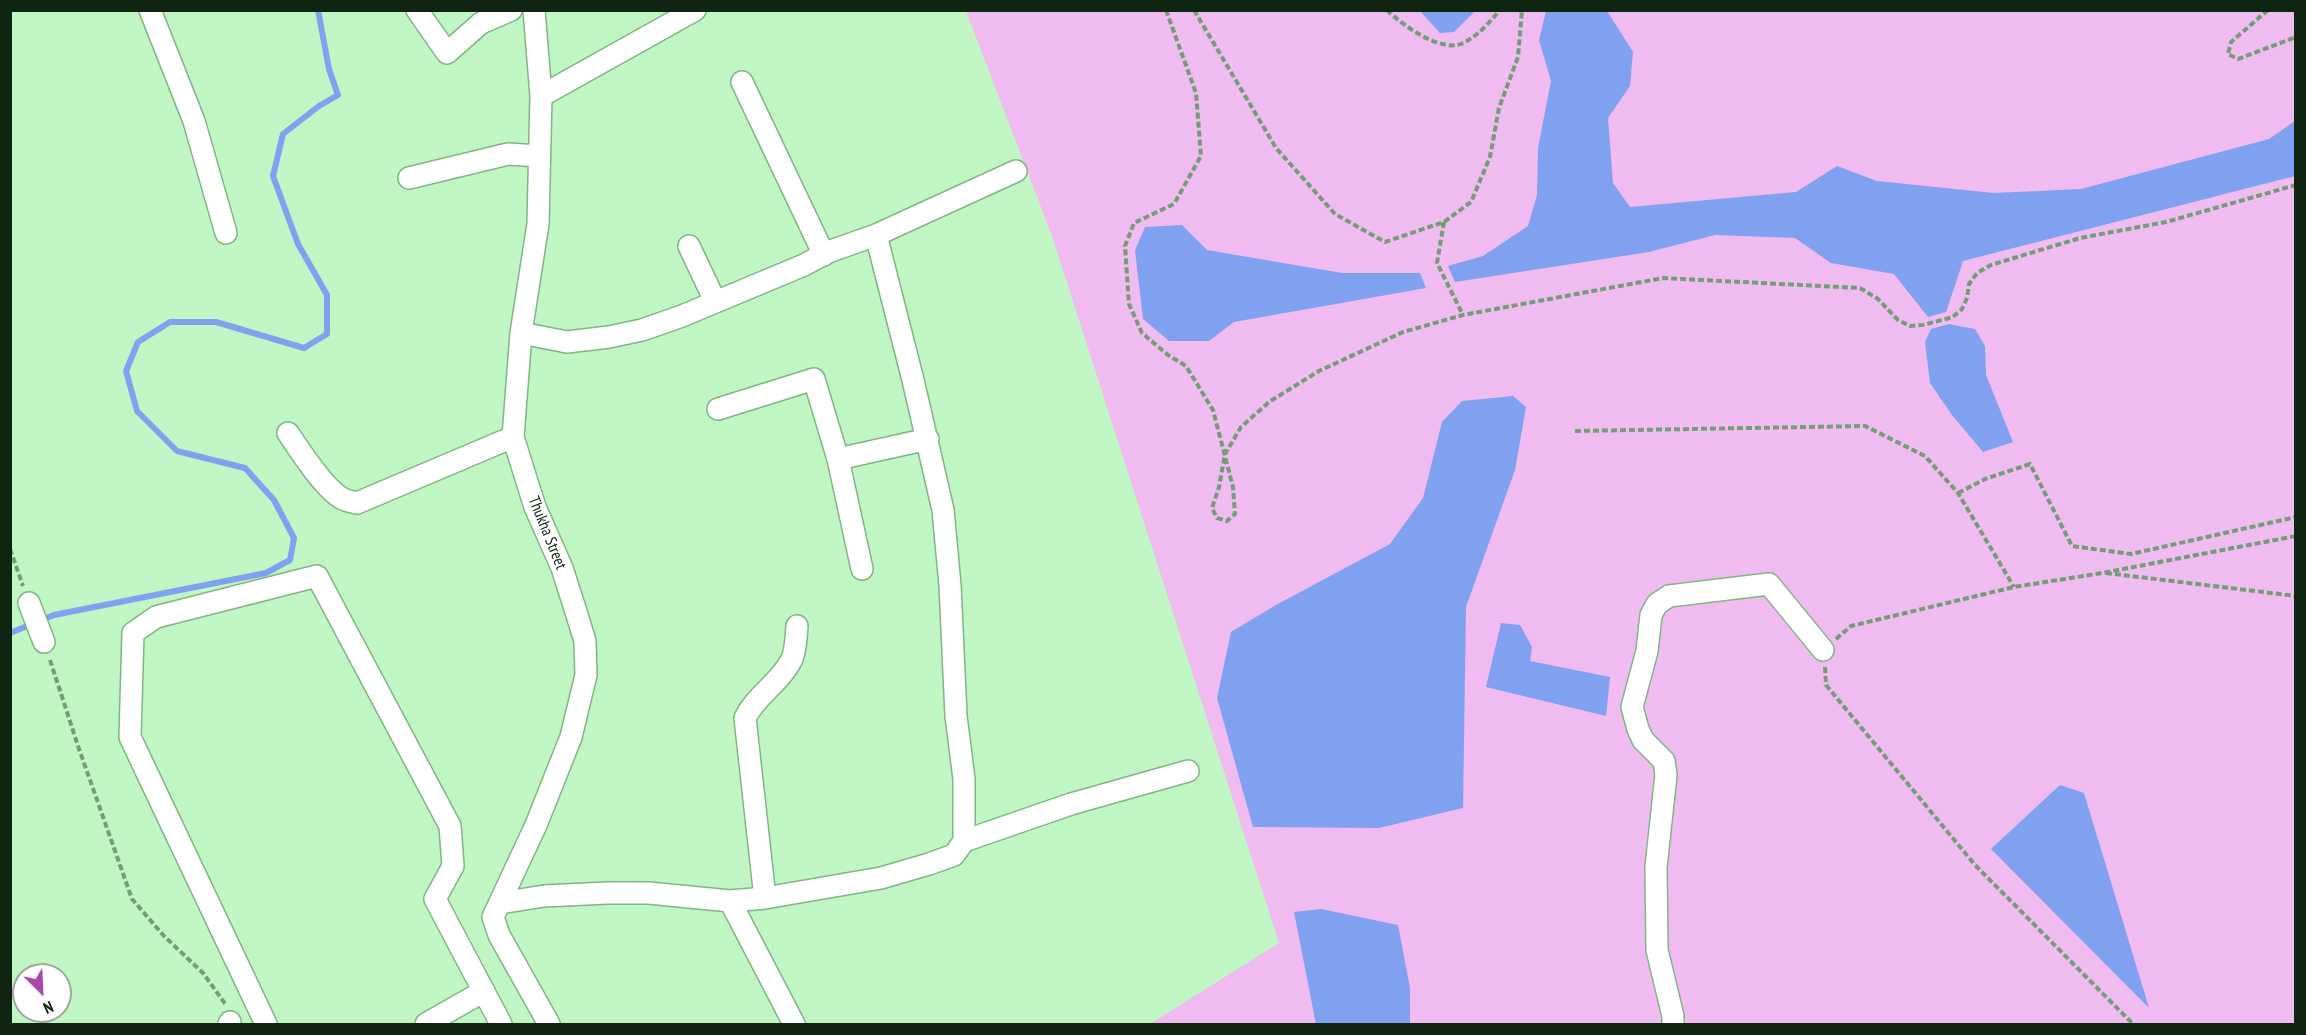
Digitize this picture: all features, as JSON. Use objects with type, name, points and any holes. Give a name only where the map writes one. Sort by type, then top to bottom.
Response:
[{"type":"street","points":[[150,10],[194,121],[226,233]]},
{"type":"street","points":[[417,10],[447,53],[481,23],[511,10]]},
{"type":"street","name":"Thukha Street","points":[[534,10],[541,96],[538,224],[521,333],[513,436],[535,507],[562,568],[585,641],[586,675],[571,737],[536,825],[493,917],[499,934],[549,1024]]},
{"type":"street","points":[[541,96],[695,10]]},
{"type":"street","points":[[742,82],[824,255]]},
{"type":"street","points":[[409,178],[508,154],[539,156]]},
{"type":"street","points":[[521,333],[567,342],[642,330],[682,316],[876,235],[1016,171]]},
{"type":"street","points":[[876,235],[885,262],[943,510],[950,585],[956,716],[964,779],[964,841]]},
{"type":"street","points":[[690,246],[715,301]]},
{"type":"street","points":[[718,409],[814,379],[838,459],[862,568]]},
{"type":"street","points":[[288,433],[331,489],[342,499],[357,503],[513,436]]},
{"type":"street","points":[[838,459],[928,439]]},
{"type":"street","points":[[266,1024],[130,737],[133,633],[156,617],[317,576],[450,826],[453,866],[435,900],[501,1024]]},
{"type":"street","points":[[1673,1024],[1657,950],[1656,867],[1666,775],[1664,760],[1644,740],[1638,729],[1632,707],[1647,651],[1651,615],[1657,604],[1669,597],[1769,584],[1823,650]]},
{"type":"street","points":[[29,603],[44,642]]},
{"type":"street","points":[[765,898],[745,718],[751,706],[784,671],[792,658],[797,626]]},
{"type":"street","points":[[500,903],[544,896],[607,892],[649,893],[730,901],[765,898],[881,878],[954,855],[964,841],[1071,804],[1188,771]]},
{"type":"street","points":[[730,901],[794,1024]]},
{"type":"street","points":[[426,1024],[484,991]]},
{"type":"path","points":[[1166,10],[1196,93],[1201,156],[1174,204],[1134,223],[1125,246],[1129,304],[1142,333],[1168,355],[1186,366],[1213,410],[1225,454],[1233,487],[1234,514],[1227,521],[1217,518],[1212,508],[1219,487],[1225,454],[1241,427],[1269,402],[1319,371],[1403,332],[1463,315],[1663,278],[1860,288],[1878,299],[1898,320],[1910,326],[1923,325],[1953,317],[1962,309],[1967,298],[1969,284],[1977,273],[1991,265],[2080,238],[2166,222],[2295,185]]},
{"type":"path","points":[[1194,10],[1276,148],[1335,214],[1385,242],[1444,222],[1471,202],[1490,157],[1499,108],[1518,57],[1522,10]]},
{"type":"path","points":[[1387,10],[1433,42],[1460,45],[1481,32],[1500,10]]},
{"type":"path","points":[[2268,10],[2231,42],[2228,54],[2238,60],[2295,36]]},
{"type":"path","points":[[1444,222],[1437,263],[1463,315]]},
{"type":"path","points":[[1575,431],[1865,426],[1925,456],[1958,493],[2014,587]]},
{"type":"path","points":[[1958,493],[1985,479],[2030,464],[2072,546],[2131,554],[2295,517]]},
{"type":"path","points":[[2133,1024],[1975,865],[1826,685],[1823,650],[1851,627],[2014,587],[2102,573],[2295,536]]},
{"type":"path","points":[[10,549],[29,603]]},
{"type":"path","points":[[2102,573],[2295,596]]},
{"type":"path","points":[[44,642],[132,898],[164,936],[202,974],[229,1009],[230,1023]]},
{"type":"shaded area","points":[[966,11],[2295,11],[2295,1024],[1150,1024],[1279,943],[1052,236]]},
{"type":"water","points":[[1420,11],[1475,11],[1454,32],[1440,33]]},
{"type":"water","points":[[1546,11],[1607,11],[1633,52],[1630,86],[1608,118],[1613,183],[1630,207],[1796,192],[1837,166],[1877,181],[1994,193],[2081,189],[2269,139],[2295,121],[2295,176],[1963,261],[1946,312],[1928,317],[1894,274],[1831,263],[1795,238],[1715,235],[1649,252],[1455,282],[1448,266],[1483,256],[1528,226],[1537,195],[1538,148],[1551,81],[1539,40]]},
{"type":"water","points":[[1182,225],[1207,250],[1342,273],[1420,273],[1426,288],[1234,322],[1209,341],[1169,341],[1143,319],[1135,250],[1145,227]]},
{"type":"water","points":[[1949,324],[1975,329],[1985,346],[1986,375],[2013,442],[1983,452],[1952,415],[1930,383],[1925,342],[1931,329]]},
{"type":"water","points":[[1513,396],[1526,407],[1515,470],[1466,607],[1463,808],[1379,828],[1253,827],[1217,698],[1231,632],[1276,605],[1390,544],[1423,498],[1442,422],[1462,401]]},
{"type":"water","points":[[1501,623],[1520,625],[1532,647],[1530,661],[1610,677],[1606,716],[1486,687]]},
{"type":"water","points":[[2060,785],[2084,793],[2149,1008],[1991,849]]},
{"type":"water","points":[[1321,909],[1398,925],[1410,988],[1410,1024],[1316,1024],[1294,912]]},
{"type":"waterway","points":[[10,633],[54,615],[266,573],[290,560],[294,538],[274,500],[245,468],[177,451],[137,411],[126,371],[138,342],[170,322],[216,322],[304,348],[327,334],[327,295],[298,244],[273,176],[283,134],[319,106],[338,95],[329,69],[318,10]]}]
